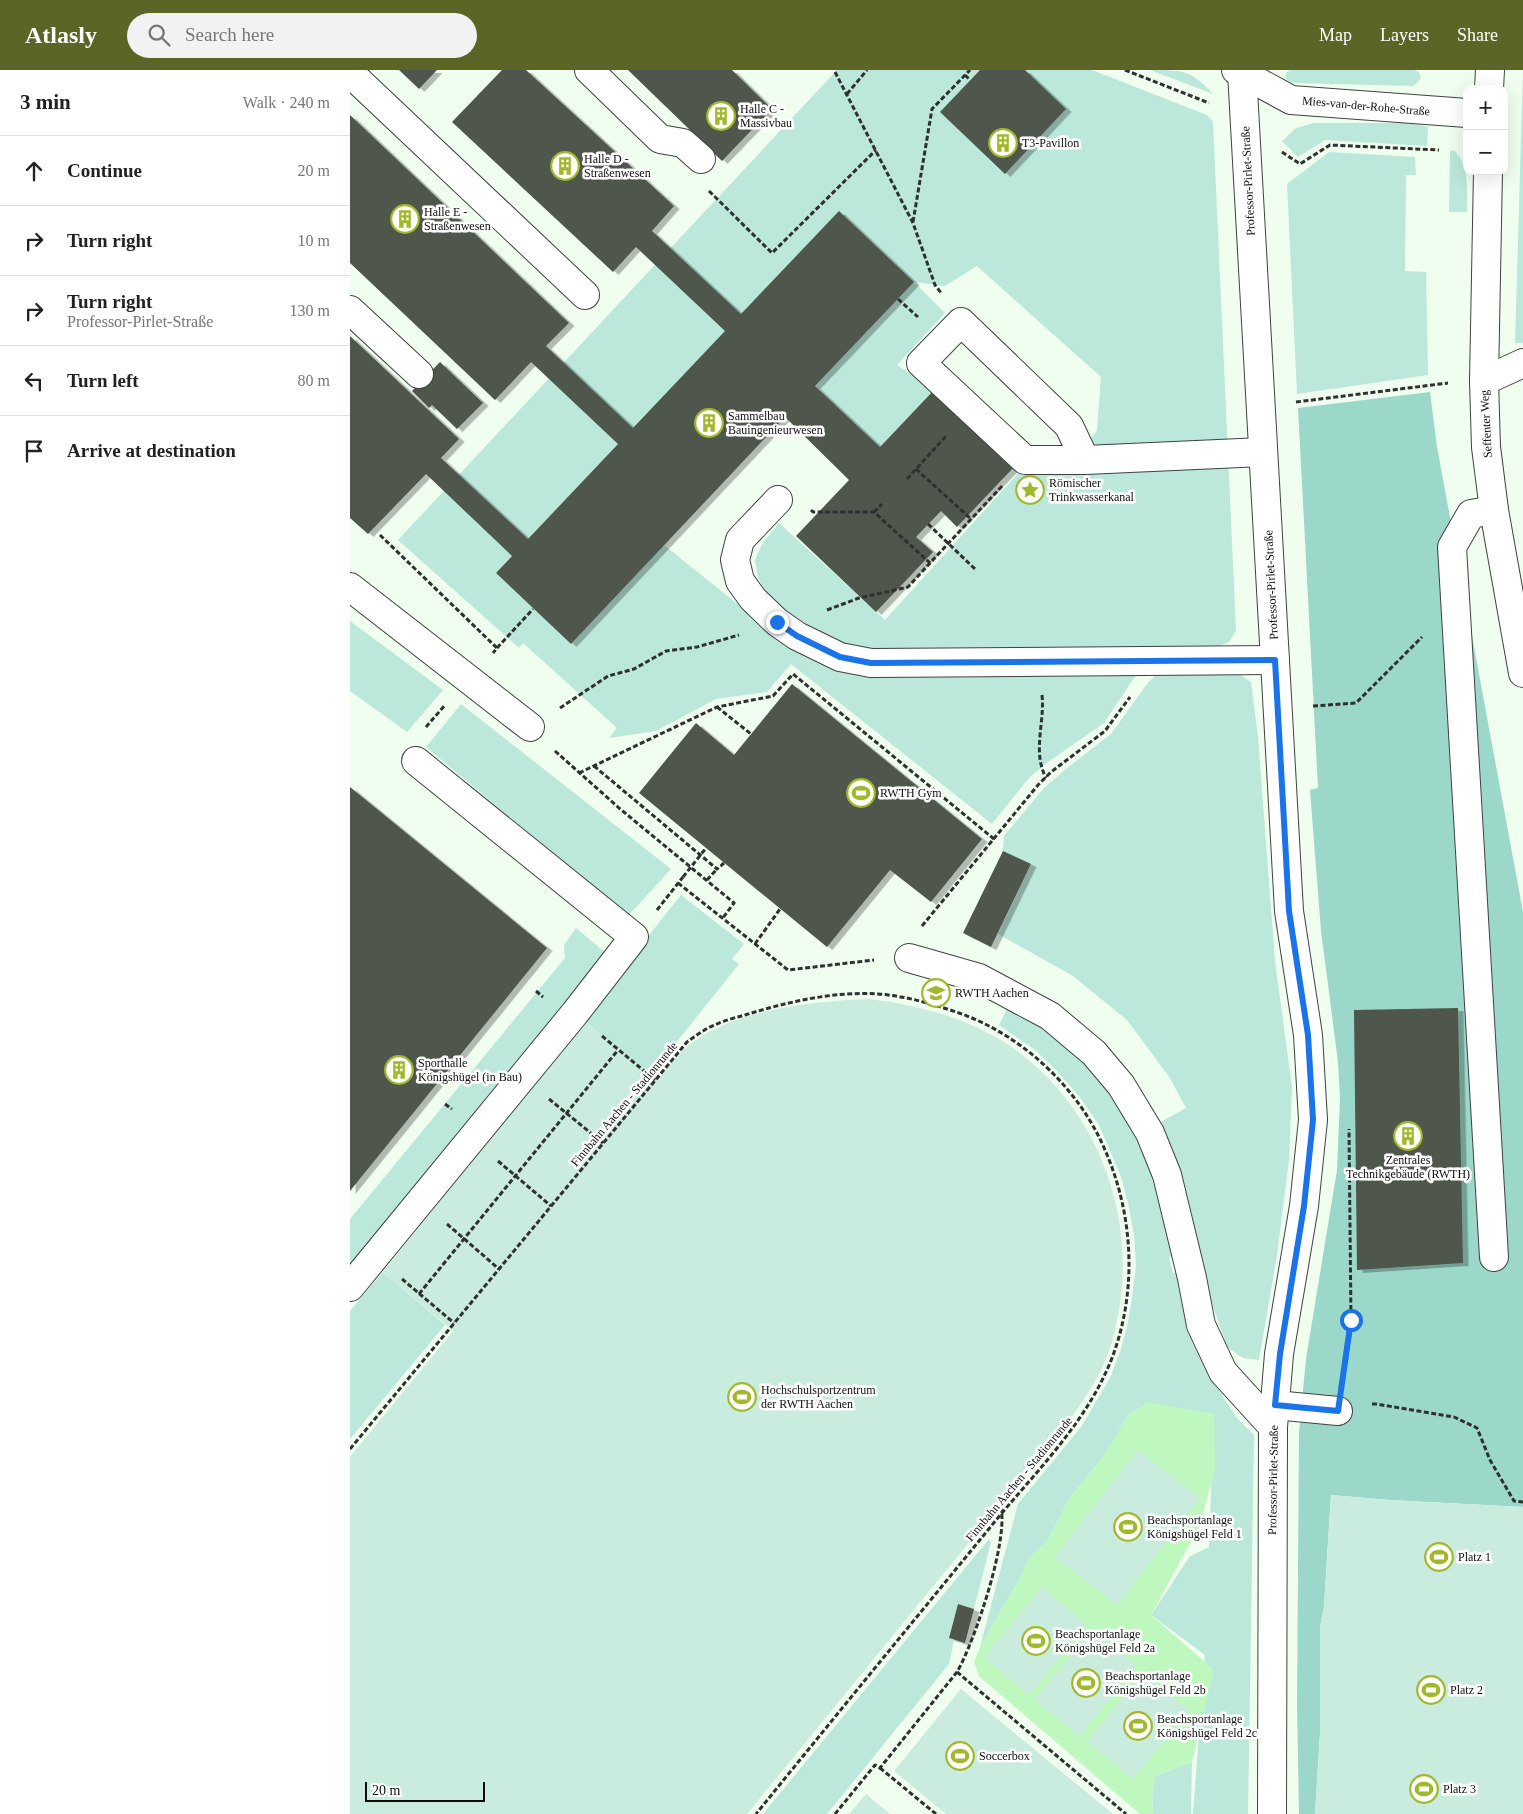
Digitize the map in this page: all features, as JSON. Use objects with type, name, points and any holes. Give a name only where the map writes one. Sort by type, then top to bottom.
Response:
[{"type":"street","points":[[589,70],[660,139],[683,142],[701,159]]},
{"type":"street","points":[[1489,85],[1490,70]]},
{"type":"street","name":"Mies-van-der-Rohe-Straße","points":[[1242,71],[1291,100],[1463,113]]},
{"type":"street","name":"Professor-Pirlet-Straße","points":[[1242,71],[1289,911],[1308,1035],[1313,1120],[1304,1206],[1280,1354],[1274,1416],[1272,1814]]},
{"type":"street","points":[[350,73],[585,295]]},
{"type":"street","name":"Seffenter Weg","points":[[1488,175],[1484,380],[1486,447],[1494,510],[1523,673]]},
{"type":"street","points":[[350,310],[418,374]]},
{"type":"street","points":[[1085,460],[1068,426],[961,322],[921,363],[1025,460],[1085,460],[1263,452]]},
{"type":"street","points":[[1484,380],[1523,363]]},
{"type":"street","points":[[778,500],[740,540],[735,560],[740,580],[748,593],[777,622],[797,636],[840,657],[871,663],[1275,660]]},
{"type":"street","points":[[1494,510],[1471,514],[1452,547],[1494,1257]]},
{"type":"street","points":[[350,586],[530,727]]},
{"type":"street","points":[[350,1286],[575,1013],[634,938],[416,761]]},
{"type":"street","points":[[903,958],[979,978],[1050,1016],[1094,1053],[1121,1085],[1150,1133],[1167,1175],[1192,1278],[1201,1325],[1223,1372],[1274,1416],[1338,1411]]},
{"type":"path","points":[[847,94],[868,70]]},
{"type":"path","points":[[913,223],[932,109],[970,70]]},
{"type":"path","points":[[835,72],[913,223],[936,285],[961,322]]},
{"type":"path","points":[[965,75],[970,80]]},
{"type":"path","points":[[707,189],[772,253],[876,150]]},
{"type":"path","points":[[1301,402],[1443,384]]},
{"type":"path","points":[[907,479],[945,438]]},
{"type":"path","points":[[722,919],[734,903],[656,840],[579,773],[530,727],[608,676],[634,669],[666,651],[697,647],[752,632],[777,622],[806,617],[859,598],[908,587],[1025,460]]},
{"type":"path","points":[[916,469],[971,519]]},
{"type":"path","points":[[778,500],[797,498],[813,512],[874,512],[930,563]]},
{"type":"path","points":[[874,512],[882,504]]},
{"type":"path","points":[[928,524],[976,569]]},
{"type":"path","points":[[380,535],[497,648]]},
{"type":"path","points":[[1277,708],[1356,703],[1455,604]]},
{"type":"path","points":[[470,679],[533,609]]},
{"type":"path","points":[[1038,662],[1043,703],[1039,741],[1041,768],[1046,778]]},
{"type":"path","points":[[678,883],[788,970],[903,958],[994,839],[1046,778],[1105,731],[1121,712],[1137,686],[1161,662]]},
{"type":"path","points":[[579,773],[717,707],[772,696],[793,674],[994,839]]},
{"type":"path","points":[[422,733],[446,704]]},
{"type":"path","points":[[717,707],[751,734]]},
{"type":"path","points":[[594,766],[717,869]]},
{"type":"path","points":[[634,938],[706,848]]},
{"type":"path","points":[[707,880],[724,863]]},
{"type":"path","points":[[755,944],[780,909]]},
{"type":"path","name":"Finnbahn Aachen - Stadionrunde","points":[[350,1450],[687,1042],[711,1026],[764,1009],[820,997],[878,994],[903,997],[935,1005],[966,1016],[993,1028],[1027,1050],[1057,1078],[1076,1100],[1099,1137],[1117,1183],[1125,1212],[1130,1264],[1127,1294],[1112,1356],[1098,1387],[1078,1422],[756,1814]]},
{"type":"path","points":[[598,1033],[655,1080]]},
{"type":"path","points":[[419,1294],[618,1050]]},
{"type":"path","points":[[546,1096],[603,1143]]},
{"type":"path","points":[[1350,1130],[1351,1320],[1338,1411],[1376,1404],[1454,1417],[1477,1428],[1490,1460],[1514,1501],[1523,1502]]},
{"type":"path","points":[[495,1159],[551,1206]]},
{"type":"path","points":[[444,1223],[499,1269]]},
{"type":"path","points":[[400,1278],[454,1323]]},
{"type":"path","points":[[880,1768],[957,1672],[976,1632],[1002,1539],[1003,1511],[1000,1504]]},
{"type":"path","points":[[957,1672],[1126,1814]]},
{"type":"path","points":[[835,1814],[875,1764],[936,1814]]},
{"type":"shaded area","points":[[837,70],[1092,70],[1207,115],[1213,122],[1236,631],[1229,642],[1217,647],[860,650],[837,643],[789,613],[770,598],[758,578],[755,560],[762,544],[779,523],[885,620],[1032,458],[1086,446],[1097,430],[1101,377],[977,266],[945,286],[914,282],[945,313],[897,365],[934,390],[880,447],[815,386],[913,282],[618,444],[496,573],[571,644],[664,545],[800,652],[1141,670],[1104,723],[1048,762],[1029,778],[992,824],[791,664],[767,692],[716,699],[656,731],[609,738],[617,728],[523,643],[519,648],[398,540]]},
{"type":"shaded area","points":[[1150,70],[1171,70],[1186,73],[1198,80],[1213,94]]},
{"type":"shaded area","points":[[1291,70],[1414,70],[1419,72],[1421,78],[1414,86],[1293,83],[1288,81],[1285,76]]},
{"type":"shaded area","points":[[1523,70],[1523,343],[1515,343]]},
{"type":"shaded area","points":[[1314,123],[1412,123],[1428,127],[1427,146],[1325,140],[1298,157],[1282,141],[1296,128]]},
{"type":"shaded area","points":[[1454,150],[1463,163],[1463,175],[1465,175],[1467,188],[1467,212],[1449,212],[1450,151]]},
{"type":"shaded area","points":[[1329,152],[1415,157],[1416,175],[1406,175],[1405,271],[1426,272],[1428,375],[1297,394],[1287,184]]},
{"type":"shaded area","points":[[1430,392],[1437,447],[1523,912],[1523,1507],[1331,1495],[1324,1606],[1320,1627],[1320,1733],[1315,1814],[1299,1814],[1297,1705],[1299,1432],[1306,1359],[1337,1170],[1340,1098],[1338,1062],[1321,931],[1310,790],[1318,788],[1298,408]]},
{"type":"shaded area","points":[[350,621],[443,690],[407,732],[350,691]]},
{"type":"shaded area","points":[[1159,671],[1235,671],[1251,682],[1258,737],[1275,961],[1292,1087],[1289,1160],[1277,1255],[1259,1360],[1243,1358],[1227,1347],[1210,1298],[1188,1197],[1180,1170],[1159,1123],[1186,1108],[1170,1078],[1127,1020],[1073,976],[998,934],[1031,865],[1003,851],[1004,836],[1044,788],[1111,734],[1147,684]]},
{"type":"shaded area","points":[[461,704],[671,869],[628,916],[426,747]]},
{"type":"shaded area","points":[[681,895],[744,944],[732,959],[739,964],[651,1074],[582,1019]]},
{"type":"shaded area","points":[[576,928],[606,953],[350,1270],[350,1219],[565,958],[564,945]]},
{"type":"shaded area","name":"Hochschulsportzentrum der RWTH Aachen","points":[[869,999],[923,1009],[958,1019],[1007,1044],[1038,1068],[1064,1096],[1086,1128],[1103,1163],[1115,1200],[1121,1238],[1123,1276],[1112,1343],[1096,1380],[1074,1414],[747,1814],[350,1814],[350,1457],[453,1331],[383,1272],[585,1022],[582,1019],[651,1074],[660,1078],[686,1047],[715,1029],[735,1020],[780,1008]]},
{"type":"shaded area","points":[[1009,1005],[1030,1018],[1081,1058],[1119,1107],[1151,1173],[1174,1256],[1169,1257],[1173,1273],[1177,1273],[1181,1297],[1199,1351],[1223,1397],[1237,1418],[1254,1435],[1248,1814],[1193,1814],[1205,1655],[1151,1615],[1190,1556],[1209,1547],[1214,1414],[1142,1407],[1129,1414],[1106,1453],[1070,1498],[1046,1543],[1030,1557],[1019,1580],[980,1647],[1018,1504],[1081,1427],[1110,1378],[1127,1327],[1136,1266],[1134,1235],[1128,1203],[1120,1174],[1099,1125],[1079,1096],[1056,1070],[1035,1050],[999,1025]]},
{"type":"shaded area","points":[[383,1272],[445,1325],[350,1439],[350,1311]]},
{"type":"shaded area","name":"Beachsportanlage Königshügel Feld 1","points":[[1138,1450],[1200,1498],[1117,1605],[1055,1557]]},
{"type":"shaded area","points":[[1331,1495],[1523,1507],[1523,1814],[1315,1814],[1320,1733],[1320,1627],[1324,1606]]},
{"type":"shaded area","points":[[989,1539],[991,1542],[974,1609],[958,1604],[949,1638],[954,1640],[949,1664],[827,1814],[763,1814]]},
{"type":"shaded area","name":"Beachsportanlage Königshügel Feld 2a","points":[[1042,1587],[1087,1625],[1029,1695],[984,1657]]},
{"type":"shaded area","name":"Beachsportanlage Königshügel Feld 2b","points":[[1093,1629],[1137,1666],[1079,1736],[1035,1699]]},
{"type":"shaded area","name":"Beachsportanlage Königshügel Feld 2c","points":[[1143,1673],[1189,1710],[1133,1779],[1087,1742]]},
{"type":"shaded area","name":"Soccerbox","points":[[961,1689],[1113,1814],[946,1814],[894,1771]]},
{"type":"shaded area","points":[[1192,1762],[1191,1814],[1153,1814],[1152,1792],[1155,1776]]},
{"type":"shaded area","points":[[866,1794],[890,1814],[849,1814]]},
{"type":"sand","points":[[1147,1402],[1214,1414],[1215,1469],[1200,1525],[1151,1615],[1214,1670],[1192,1762],[1155,1776],[1152,1792],[1153,1814],[1140,1814],[979,1676],[974,1662],[980,1647],[1019,1580],[1030,1557],[1046,1543],[1070,1498],[1106,1453],[1129,1414]]},
{"type":"building","points":[[399,70],[437,70],[419,89]]},
{"type":"building","points":[[502,70],[526,70],[674,206],[652,231],[741,314],[839,211],[914,282],[815,386],[880,447],[934,390],[1015,466],[957,527],[941,511],[916,537],[933,552],[876,612],[796,536],[849,480],[785,417],[571,644],[496,573],[512,556],[426,474],[368,534],[350,518],[350,336],[459,439],[441,458],[528,539],[618,444],[531,362],[495,400],[350,263],[350,115],[569,323],[546,346],[633,428],[725,331],[636,247],[613,272],[452,122]]},
{"type":"building","name":"Halle C - Massivbau","points":[[628,70],[732,70],[772,109],[722,161]]},
{"type":"building","name":"T3-Pavillon","points":[[980,70],[1025,70],[1066,109],[1005,174],[940,112]]},
{"type":"building","points":[[440,362],[483,403],[457,429],[432,405],[429,408],[412,391]]},
{"type":"building","points":[[792,684],[982,839],[931,902],[890,870],[827,947],[639,793],[696,723],[734,755]]},
{"type":"building","name":"Sporthalle Königshügel (in Bau)","points":[[350,787],[547,948],[350,1191]]},
{"type":"building","points":[[1003,851],[1031,864],[991,947],[963,933]]},
{"type":"building","name":"Zentrales Technikgebäude (RWTH)","points":[[1458,1008],[1463,1263],[1357,1270],[1354,1010]]},
{"type":"building","points":[[958,1604],[974,1609],[965,1643],[949,1638]]},
{"type":"place","name":"Halle C - Massivbau","points":[[721,116]]},
{"type":"place","name":"T3-Pavillon","points":[[1003,143]]},
{"type":"place","name":"Halle D - Straßenwesen","points":[[565,166]]},
{"type":"place","name":"Halle E - Straßenwesen","points":[[405,219]]},
{"type":"place","name":"Sammelbau Bauingenieurwesen","points":[[709,423]]},
{"type":"place","name":"Römischer Trinkwasserkanal","points":[[1030,490]]},
{"type":"place","name":"RWTH Gym","points":[[861,793]]},
{"type":"place","name":"RWTH Aachen","points":[[936,993]]},
{"type":"place","name":"Sporthalle Königshügel (in Bau)","points":[[399,1070]]},
{"type":"place","name":"Zentrales Technikgebäude (RWTH)","points":[[1408,1136]]},
{"type":"place","name":"Hochschulsportzentrum der RWTH Aachen","points":[[742,1397]]},
{"type":"place","name":"Beachsportanlage Königshügel Feld 1","points":[[1128,1527]]},
{"type":"place","name":"Platz 1","points":[[1439,1557]]},
{"type":"place","name":"Beachsportanlage Königshügel Feld 2a","points":[[1036,1641]]},
{"type":"place","name":"Beachsportanlage Königshügel Feld 2b","points":[[1086,1683]]},
{"type":"place","name":"Platz 2","points":[[1431,1690]]},
{"type":"place","name":"Beachsportanlage Königshügel Feld 2c","points":[[1138,1726]]},
{"type":"place","name":"Soccerbox","points":[[960,1756]]},
{"type":"place","name":"Platz 3","points":[[1424,1789]]},
{"type":"route","points":[[777,622],[797,636],[840,657],[871,663],[1275,660],[1289,911],[1308,1035],[1313,1120],[1304,1206],[1280,1354],[1275,1405],[1338,1411],[1351,1320]]}]
